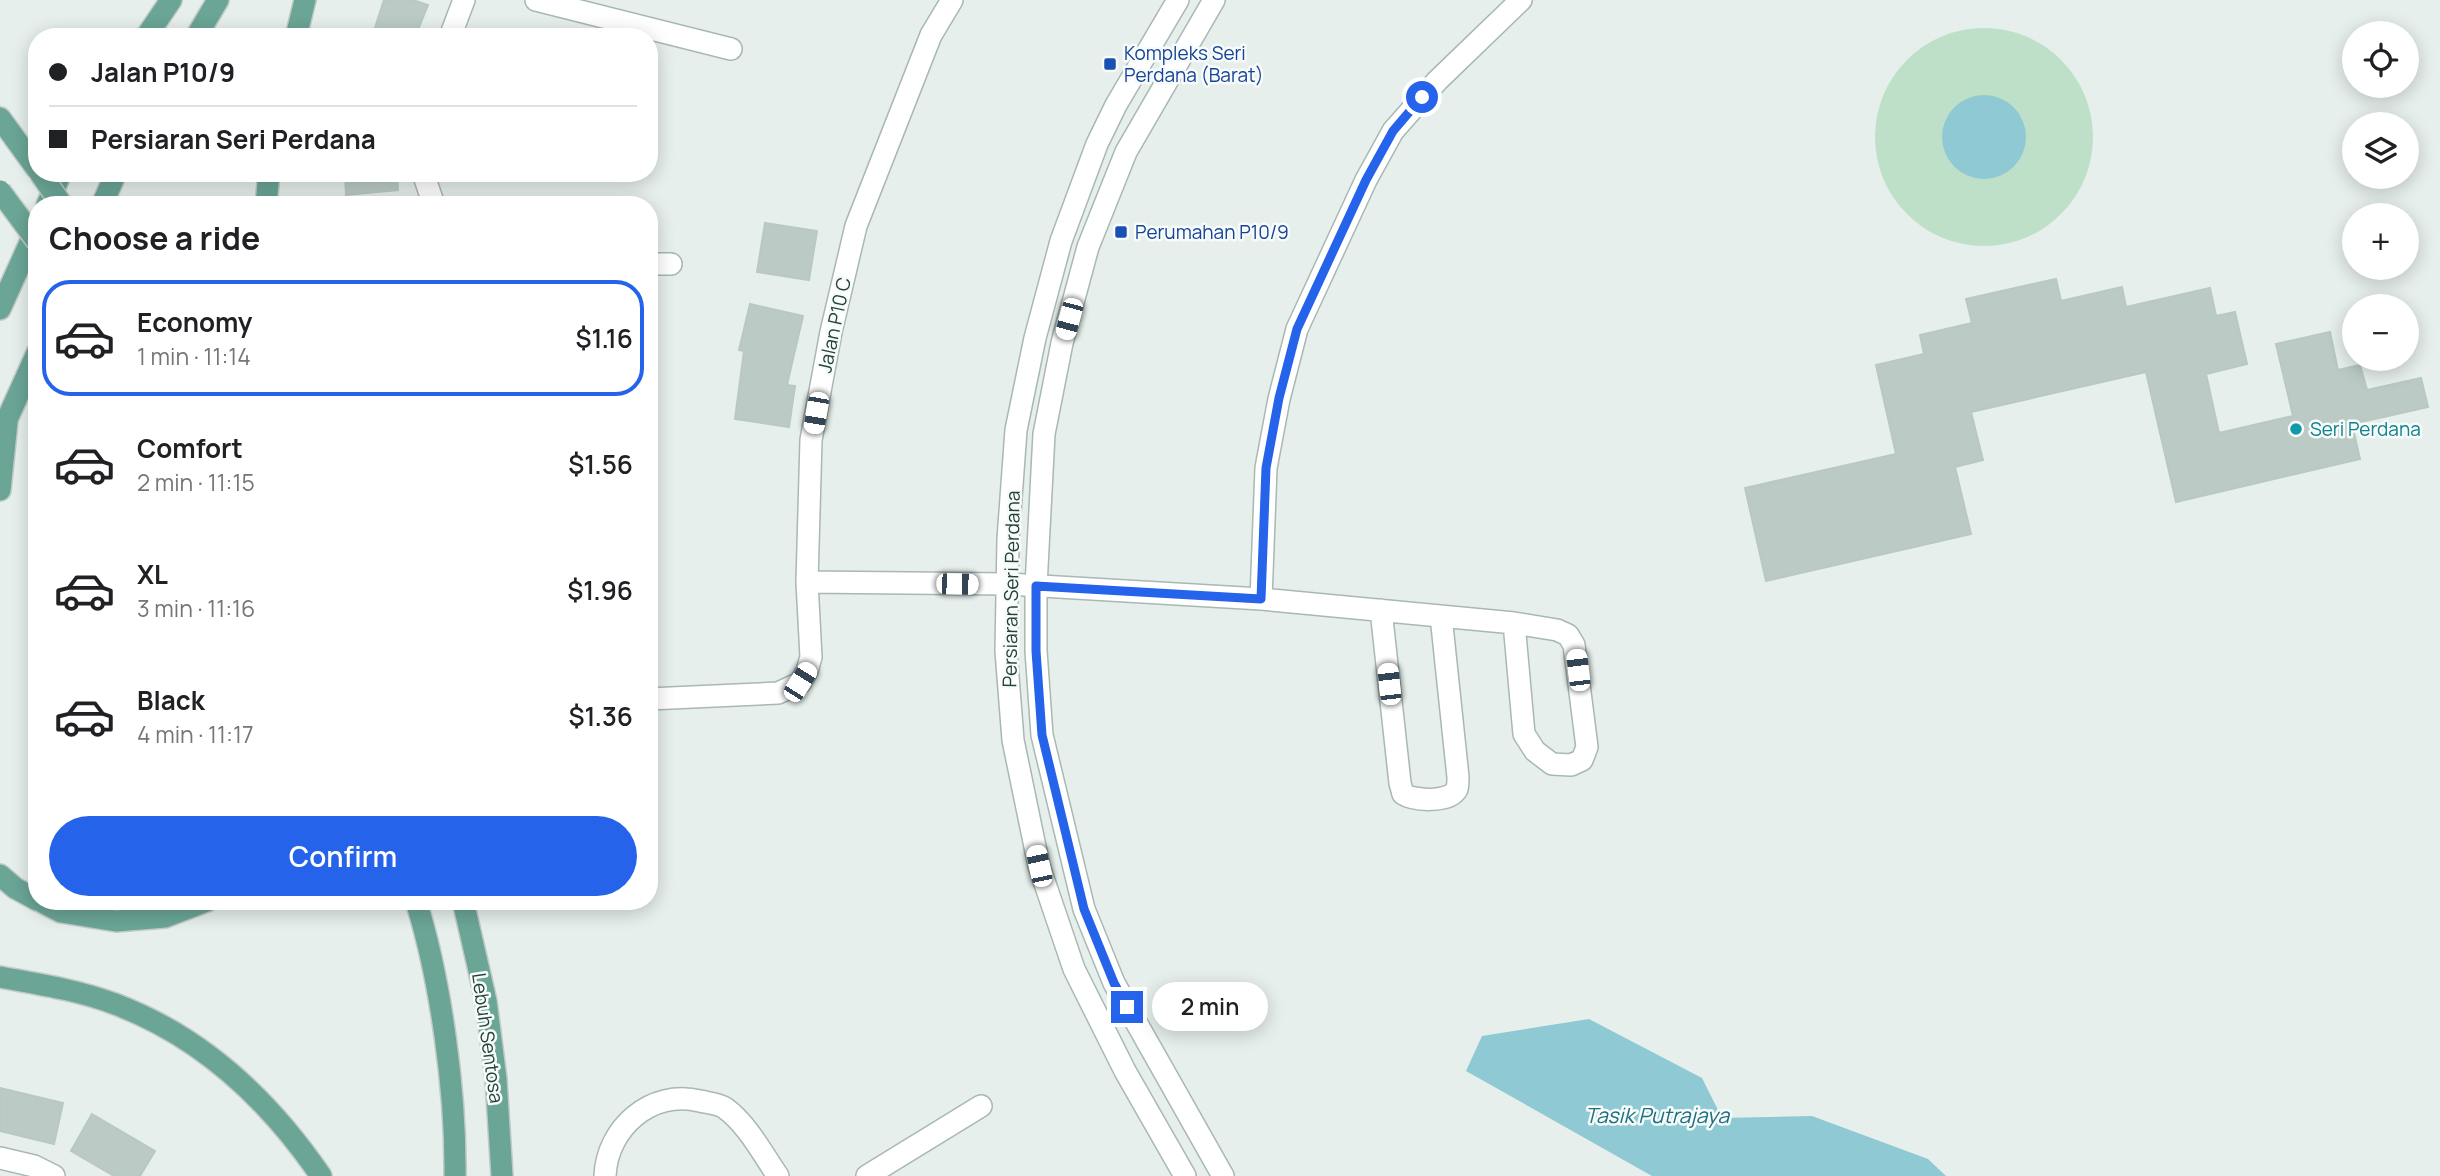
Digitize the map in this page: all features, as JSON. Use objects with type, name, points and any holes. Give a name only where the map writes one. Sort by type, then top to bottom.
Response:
[{"type":"main road","points":[[152,28],[171,0]]},
{"type":"main road","points":[[201,28],[218,0]]},
{"type":"main road","points":[[298,28],[305,0]]},
{"type":"main road","points":[[0,118],[28,157]]},
{"type":"main road","points":[[0,191],[28,229]]},
{"type":"main road","points":[[0,309],[28,247]]},
{"type":"main road","points":[[0,490],[4,427],[28,373]]},
{"type":"main road","points":[[0,875],[28,895]]},
{"type":"main road","points":[[57,910],[116,921],[165,917],[183,910]]},
{"type":"main road","points":[[419,910],[440,1008],[450,1083],[455,1176]]},
{"type":"main road","name":"Lebuh Sentosa","points":[[465,910],[486,1001],[496,1079],[502,1176]]},
{"type":"main road","points":[[0,977],[53,986],[115,1004],[173,1032],[218,1062],[264,1103],[298,1143],[321,1176]]},
{"type":"street","points":[[453,28],[464,0]]},
{"type":"street","points":[[536,0],[647,28]]},
{"type":"street","name":"Jalan P10 C","points":[[658,699],[778,692],[800,682],[807,671],[811,657],[807,582],[811,440],[831,332],[856,226],[931,35],[952,0]]},
{"type":"street","name":"Persiaran Seri Perdana","points":[[1178,0],[1111,114],[1097,144],[1061,241],[1035,338],[1016,430],[1008,539],[1006,651],[1013,740],[1039,866],[1074,969],[1125,1071],[1185,1176]]},
{"type":"street","name":"Persiaran Seri Perdana","points":[[1214,0],[1126,152],[1088,247],[1062,343],[1045,434],[1036,586],[1036,651],[1042,735],[1084,909],[1114,983],[1223,1176]]},
{"type":"street","points":[[1261,599],[1266,468],[1279,398],[1297,329],[1366,180],[1393,131],[1437,81],[1521,0]]},
{"type":"street","points":[[658,31],[731,49]]},
{"type":"street","points":[[658,264],[671,264]]},
{"type":"street","points":[[807,582],[1007,584],[1261,599],[1514,623],[1557,630],[1568,635],[1574,645],[1587,747],[1582,760],[1570,765],[1552,764],[1535,751],[1524,734],[1514,623]]},
{"type":"street","points":[[1381,610],[1400,783],[1403,794],[1412,800],[1448,797],[1457,790],[1458,777],[1441,616]]},
{"type":"street","points":[[605,1176],[606,1158],[623,1125],[654,1102],[692,1099],[723,1107],[745,1127],[778,1176]]},
{"type":"street","points":[[867,1176],[981,1106]]},
{"type":"street","points":[[0,1158],[34,1166],[54,1176]]},
{"type":"green space","points":[[1984,28],[2026,37],[2061,60],[2084,95],[2093,137],[2084,179],[2061,214],[2026,237],[1984,246],[1942,237],[1907,214],[1884,179],[1875,137],[1884,95],[1907,60],[1942,37]]},
{"type":"water","points":[[1984,95],[2007,102],[2019,114],[2026,137],[2019,160],[2007,172],[1984,179],[1961,172],[1949,160],[1942,137],[1949,114],[1961,102]]},
{"type":"water","name":"Tasik Putrajaya","points":[[1589,1019],[1702,1078],[1722,1118],[1812,1116],[1928,1159],[1946,1176],[1652,1176],[1466,1071],[1482,1036]]},
{"type":"building","points":[[384,0],[413,0],[428,5],[419,28],[375,28]]},
{"type":"building","points":[[345,182],[398,182],[398,190],[346,195]]},
{"type":"building","points":[[765,223],[817,231],[809,280],[757,272]]},
{"type":"building","name":"Seri Perdana","points":[[2056,279],[2061,301],[2122,287],[2126,307],[2210,288],[2216,316],[2235,312],[2247,364],[2206,374],[2219,433],[2293,416],[2276,344],[2330,332],[2338,370],[2362,371],[2367,390],[2421,378],[2428,407],[2352,424],[2360,459],[2176,502],[2146,372],[1971,412],[1983,460],[1955,467],[1971,534],[1766,581],[1745,488],[1896,454],[1876,365],[1924,354],[1920,335],[1972,323],[1966,299]]},
{"type":"building","points":[[750,304],[803,316],[787,385],[795,386],[789,427],[735,419],[744,351],[739,350]]},
{"type":"building","points":[[0,1088],[63,1103],[54,1144],[0,1131]]},
{"type":"building","points":[[92,1114],[155,1151],[140,1176],[114,1176],[71,1151]]},
{"type":"place","name":"Kompleks Seri Perdana (Barat)","points":[[1110,64]]},
{"type":"place","name":"Perumahan P10/9","points":[[1121,232]]},
{"type":"place","name":"Seri Perdana","points":[[2296,429]]},
{"type":"route","points":[[1127,1007],[1114,983],[1084,909],[1042,735],[1036,651],[1036,586],[1261,599],[1266,468],[1279,398],[1297,329],[1366,180],[1393,131],[1422,97]]}]
